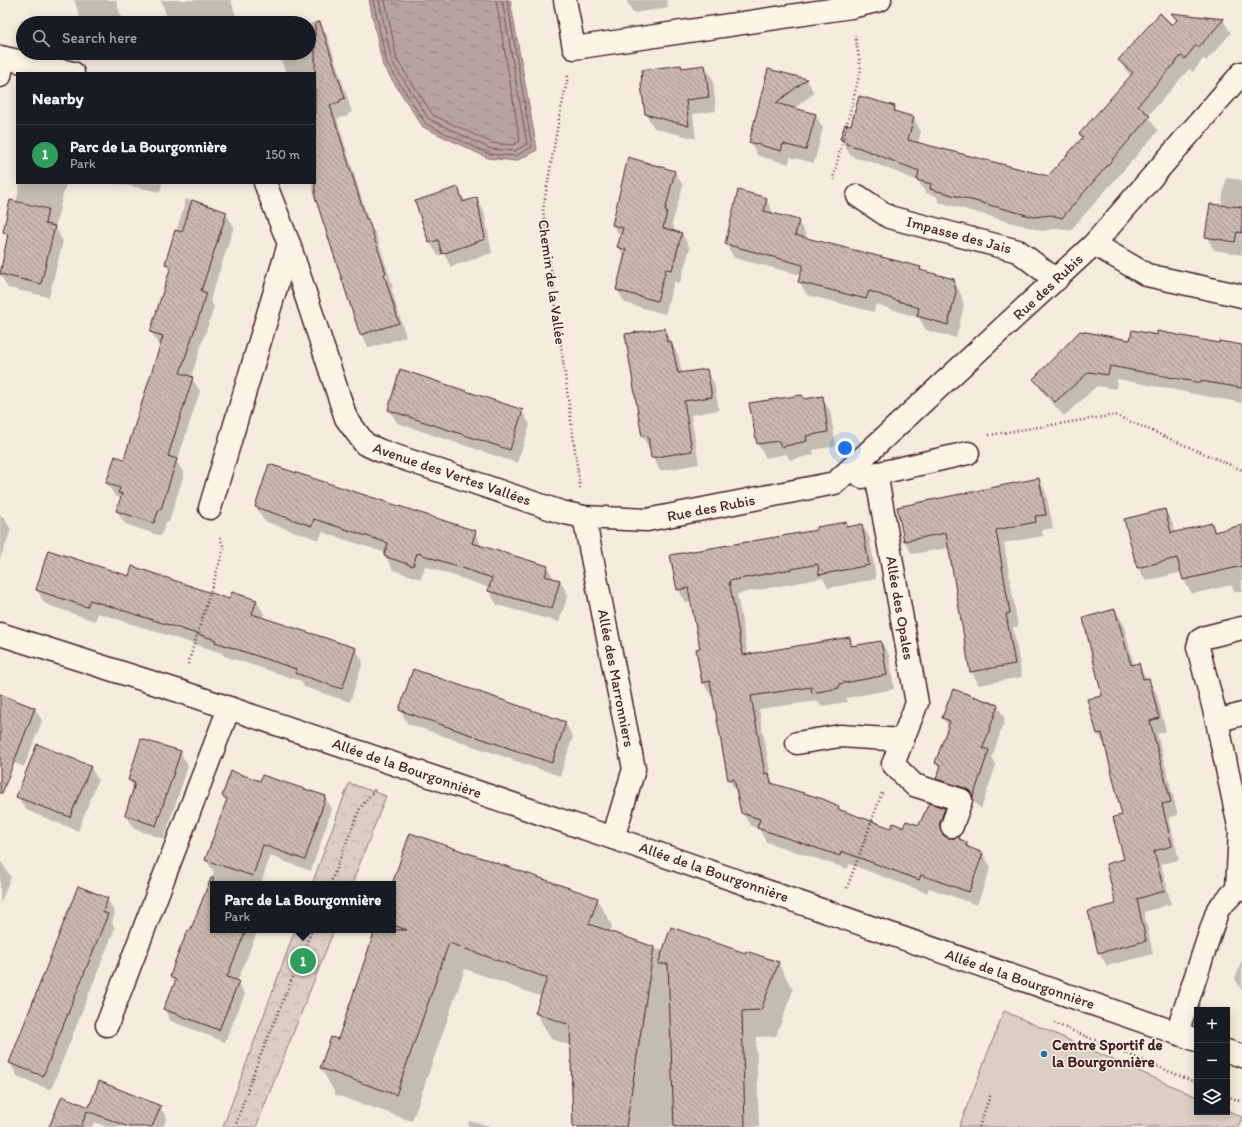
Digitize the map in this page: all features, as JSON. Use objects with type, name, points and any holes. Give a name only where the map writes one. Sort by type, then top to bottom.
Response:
[{"type":"street","points":[[565,0],[574,48],[851,7],[880,0]]},
{"type":"street","points":[[1,63],[65,72]]},
{"type":"street","name":"Rue des Rubis","points":[[835,483],[1094,244],[1242,73]]},
{"type":"street","name":"Avenue des Vertes Vallées","points":[[265,184],[289,244],[346,418],[365,444],[388,454],[561,512],[584,518]]},
{"type":"street","name":"Impasse des Jais","points":[[858,196],[889,217],[1018,251],[1056,280]]},
{"type":"street","points":[[210,508],[289,244]]},
{"type":"street","points":[[1094,244],[1147,275],[1242,296]]},
{"type":"street","name":"Rue des Rubis","points":[[584,518],[648,520],[835,483],[968,453]]},
{"type":"street","name":"Allée des Opales","points":[[876,473],[916,703],[893,764]]},
{"type":"street","name":"Allée des Marronniers","points":[[584,518],[634,769],[614,838]]},
{"type":"street","points":[[1187,1037],[1218,909],[1239,889],[1240,831],[1217,721],[1198,647],[1200,640],[1206,637],[1242,628]]},
{"type":"street","name":"Allée de la Bourgonnière","points":[[0,634],[180,691],[614,838],[1187,1037]]},
{"type":"street","points":[[107,1025],[229,708]]},
{"type":"street","points":[[1217,721],[1242,714]]},
{"type":"street","points":[[797,743],[840,736],[902,740]]},
{"type":"street","points":[[893,764],[914,785],[961,800],[952,826]]},
{"type":"street","points":[[1230,1052],[1242,1056]]},
{"type":"path","points":[[851,7],[860,69],[833,178],[858,196]]},
{"type":"path","name":"Chemin de la Vallée","points":[[574,48],[558,124],[543,210],[584,518]]},
{"type":"path","points":[[968,453],[979,436],[1116,415],[1242,470]]},
{"type":"path","points":[[180,691],[224,548],[210,508]]},
{"type":"path","points":[[331,881],[360,808],[382,782],[388,762]]},
{"type":"path","points":[[837,915],[893,764]]},
{"type":"path","points":[[235,1127],[255,1069],[311,933]]},
{"type":"path","points":[[979,1127],[991,1094]]},
{"type":"path","points":[[1230,1097],[1242,1102]]},
{"type":"green space","points":[[349,783],[386,796],[353,881],[313,881]]},
{"type":"green space","points":[[294,933],[333,933],[256,1127],[223,1127]]},
{"type":"green space","name":"Centre Sportif de la Bourgonnière","points":[[1004,1011],[1194,1096],[1194,1115],[1230,1115],[1230,1111],[1242,1117],[1238,1127],[959,1127]]},
{"type":"water","points":[[369,0],[510,0],[537,150],[516,161],[488,158],[423,127],[383,66]]},
{"type":"building","points":[[1160,13],[1172,25],[1177,20],[1171,13],[1224,19],[1198,48],[1196,45],[1185,59],[1181,56],[1138,105],[1150,116],[1062,218],[1051,215],[1034,217],[930,189],[931,184],[917,180],[919,171],[846,144],[847,142],[840,139],[845,124],[851,125],[859,96],[895,106],[894,111],[914,117],[908,140],[1048,176],[1083,137],[1079,134],[1133,73],[1118,60]]},
{"type":"building","points":[[320,22],[345,98],[340,100],[340,102],[330,105],[366,219],[368,219],[386,273],[384,274],[399,323],[360,335],[315,197],[316,23]]},
{"type":"building","points":[[681,65],[682,68],[705,65],[709,97],[686,100],[689,126],[645,114],[641,85],[642,70]]},
{"type":"building","points":[[768,69],[807,79],[776,103],[816,114],[806,150],[783,144],[781,151],[749,142]]},
{"type":"building","points":[[628,157],[675,171],[665,211],[667,212],[663,228],[682,233],[672,270],[666,269],[657,301],[616,290],[626,250],[617,247],[623,228],[612,225]]},
{"type":"building","points":[[458,187],[463,202],[477,197],[485,239],[442,254],[438,240],[429,243],[415,201]]},
{"type":"building","points":[[738,190],[767,198],[764,211],[799,220],[795,235],[921,267],[920,270],[954,279],[956,292],[948,325],[917,316],[919,308],[869,291],[866,299],[798,282],[803,265],[725,244]]},
{"type":"building","points":[[10,200],[48,209],[45,224],[55,226],[41,284],[0,274],[8,234],[3,232]]},
{"type":"building","points":[[192,200],[227,212],[201,291],[207,293],[180,373],[193,377],[168,456],[177,459],[161,509],[159,509],[154,523],[116,511],[122,494],[118,493],[120,488],[106,483],[115,456],[124,459],[163,336],[150,332],[171,266],[165,264],[175,230],[182,232]]},
{"type":"building","points":[[1210,204],[1242,207],[1242,233],[1237,232],[1235,242],[1205,237]]},
{"type":"building","points":[[665,328],[667,342],[671,341],[678,373],[707,369],[712,397],[684,401],[692,451],[651,458],[648,436],[642,437],[625,334]]},
{"type":"building","points":[[1132,330],[1157,335],[1157,331],[1219,343],[1219,341],[1242,345],[1242,388],[1201,381],[1201,383],[1110,366],[1108,375],[1089,372],[1055,402],[1033,379],[1080,331],[1130,340]]},
{"type":"building","points":[[400,369],[523,410],[510,450],[388,410]]},
{"type":"building","points":[[802,395],[804,399],[823,396],[828,432],[806,436],[807,441],[781,447],[779,441],[757,444],[749,403]]},
{"type":"building","points":[[269,464],[476,531],[472,543],[548,566],[545,576],[560,580],[552,609],[488,591],[492,578],[417,553],[413,566],[384,556],[388,543],[314,519],[312,526],[255,507]]},
{"type":"building","points":[[1039,478],[1046,515],[1035,516],[1036,522],[996,530],[1010,613],[1006,614],[1015,664],[970,672],[946,533],[904,541],[897,507]]},
{"type":"building","points":[[1165,509],[1171,533],[1212,523],[1214,532],[1242,525],[1242,566],[1183,580],[1177,558],[1137,568],[1124,519]]},
{"type":"building","points":[[846,522],[847,527],[862,524],[869,565],[819,575],[818,564],[729,581],[743,655],[850,637],[851,646],[881,641],[887,675],[839,684],[839,688],[812,693],[811,687],[751,696],[765,774],[769,773],[771,783],[823,799],[839,806],[838,809],[891,828],[893,823],[903,827],[906,821],[919,825],[929,803],[945,808],[940,822],[942,834],[948,838],[960,836],[959,839],[967,842],[966,846],[983,853],[969,892],[921,875],[919,880],[841,851],[840,856],[757,828],[760,819],[741,813],[734,779],[728,780],[710,681],[702,683],[696,649],[700,648],[688,588],[677,590],[670,555],[817,530],[817,527]]},
{"type":"building","points":[[48,550],[129,576],[132,566],[229,599],[232,592],[257,600],[252,614],[356,648],[342,689],[295,673],[296,669],[215,642],[216,640],[90,600],[87,607],[36,590]]},
{"type":"building","points":[[1115,609],[1131,665],[1139,663],[1143,679],[1149,678],[1159,718],[1150,721],[1171,802],[1162,804],[1172,846],[1154,851],[1164,891],[1137,899],[1146,941],[1098,953],[1088,911],[1116,904],[1106,864],[1124,859],[1113,817],[1122,815],[1102,733],[1097,734],[1087,699],[1102,696],[1083,618]]},
{"type":"building","points":[[413,669],[566,722],[552,763],[399,710]]},
{"type":"building","points":[[953,689],[998,705],[983,748],[989,750],[973,797],[970,791],[965,788],[936,779],[941,766],[935,763],[950,721],[942,718]]},
{"type":"building","points":[[0,694],[35,708],[2,793],[0,793]]},
{"type":"building","points":[[141,739],[181,751],[156,826],[125,815],[135,783],[128,780]]},
{"type":"building","points":[[37,744],[91,766],[70,817],[16,797]]},
{"type":"building","points":[[231,771],[260,781],[262,775],[326,796],[305,860],[263,845],[253,876],[205,860],[227,799],[222,796]]},
{"type":"building","points":[[410,833],[598,898],[589,924],[654,947],[626,1127],[573,1127],[570,1025],[535,1013],[547,978],[449,943],[396,1095],[320,1068],[331,1037],[338,1039],[374,933],[396,933],[396,930],[407,930],[396,926],[396,881],[393,881]]},
{"type":"building","points":[[211,878],[213,878],[213,881],[210,881],[210,933],[245,933],[227,977],[239,981],[219,1030],[163,1009],[176,980],[170,977],[175,961],[188,930],[190,931]]},
{"type":"building","points":[[78,886],[108,898],[103,912],[108,914],[43,1076],[9,1063]]},
{"type":"building","points":[[671,927],[745,953],[746,951],[779,962],[761,1010],[742,1011],[745,1127],[674,1127],[668,964],[658,964]]},
{"type":"building","points":[[99,1081],[161,1106],[152,1127],[129,1127],[87,1111],[81,1127],[49,1127],[62,1096],[89,1107]]},
{"type":"place","name":"Parc de La Bourgonnière","points":[[303,961]]},
{"type":"place","name":"Centre Sportif de la Bourgonnière","points":[[1044,1054]]}]
